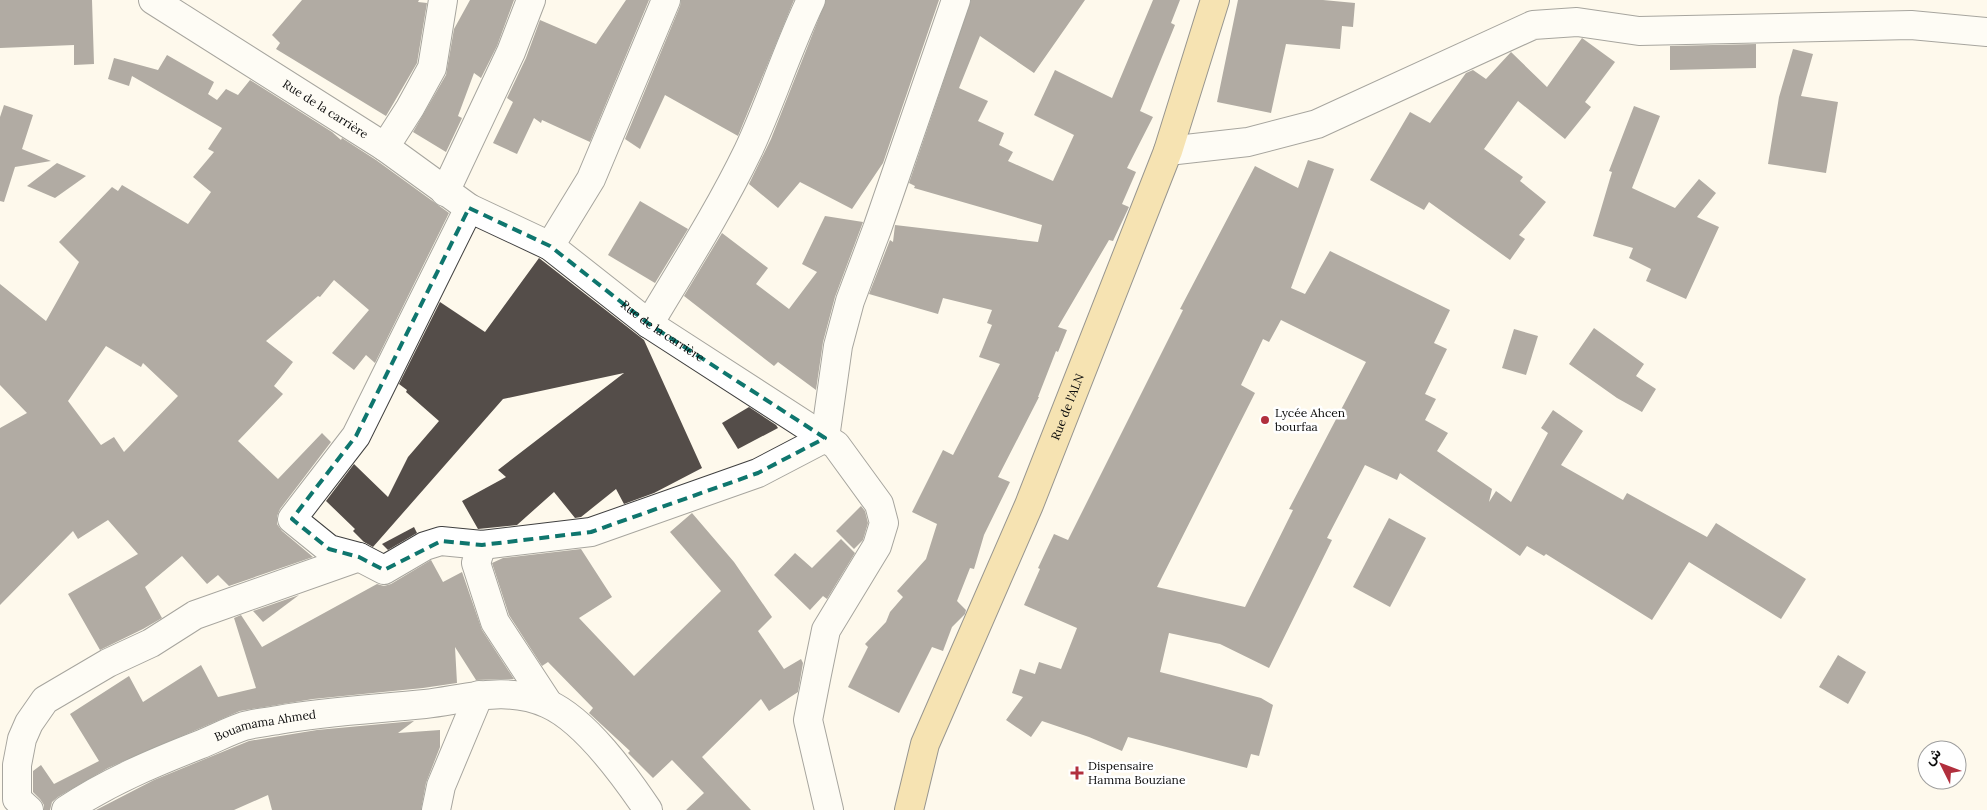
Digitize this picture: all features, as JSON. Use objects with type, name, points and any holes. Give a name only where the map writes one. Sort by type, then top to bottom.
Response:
[{"type":"main road","name":"Rue de l'ALN","points":[[910,810],[924,744],[1029,505],[1168,151],[1215,0]]},
{"type":"street","name":"Rue de la carrière","points":[[153,0],[384,147],[469,208],[550,246],[649,324],[836,445],[879,504],[884,523],[877,546],[826,630],[808,720],[829,810]]},
{"type":"street","points":[[384,147],[410,108],[432,68],[443,0]]},
{"type":"street","points":[[446,192],[511,52],[531,0]]},
{"type":"street","points":[[550,246],[591,179],[666,0]]},
{"type":"street","points":[[649,324],[707,227],[748,151],[793,38],[812,0]]},
{"type":"street","points":[[469,208],[356,436],[292,519],[329,549],[359,557],[384,570],[425,546],[441,540],[482,545],[591,532],[758,474],[825,438],[838,346],[850,302],[956,0]]},
{"type":"street","points":[[1168,151],[1248,142],[1317,124],[1533,25],[1577,22],[1640,31],[1911,26],[1987,32]]},
{"type":"street","points":[[482,545],[476,562],[495,622],[548,704]]},
{"type":"street","points":[[29,810],[17,798],[17,765],[22,739],[29,723],[45,700],[108,663],[151,644],[195,615],[359,557]]},
{"type":"street","name":"Bouamama Ahmed","points":[[66,810],[119,778],[245,726],[339,711],[427,704],[479,695],[505,693],[529,696],[563,712],[607,754],[648,810]]},
{"type":"street","points":[[436,810],[441,786],[479,695]]},
{"type":"highlighted area","points":[[469,208],[550,246],[649,324],[825,438],[758,473],[591,532],[482,545],[441,541],[384,570],[359,557],[329,549],[292,519],[356,436]]},
{"type":"building","points":[[0,0],[92,0],[94,64],[74,65],[74,45],[0,48]]},
{"type":"building","points":[[302,0],[419,0],[418,2],[427,3],[417,63],[386,116],[276,49],[280,43],[272,35]]},
{"type":"building","points":[[470,0],[514,0],[497,46],[481,78],[474,73],[458,116],[462,118],[446,152],[413,132],[446,75],[454,29]]},
{"type":"building","points":[[626,0],[649,0],[590,142],[542,120],[541,123],[534,118],[517,154],[493,143],[513,102],[507,98],[526,58],[540,20],[596,44]]},
{"type":"building","points":[[681,0],[794,0],[738,136],[665,95],[640,149],[625,139]]},
{"type":"building","points":[[826,0],[939,0],[883,163],[852,209],[800,182],[778,208],[749,184],[771,139]]},
{"type":"building","points":[[971,0],[1085,0],[1034,73],[980,36],[959,88],[988,101],[978,121],[1004,133],[999,145],[1013,152],[1008,161],[1053,181],[1074,135],[1034,115],[1055,70],[1112,98],[1153,0],[1180,0],[1171,23],[1175,25],[1140,111],[1153,117],[1127,168],[1136,172],[1122,204],[1129,207],[1113,241],[1109,240],[1058,327],[1067,330],[1058,352],[1056,351],[1039,397],[998,477],[1010,482],[984,535],[974,569],[970,568],[957,601],[966,610],[965,614],[952,627],[943,651],[932,647],[899,713],[848,687],[868,647],[865,644],[886,622],[890,612],[903,597],[897,591],[926,559],[937,524],[912,512],[943,450],[953,455],[1000,364],[979,357],[992,325],[987,323],[992,310],[943,298],[938,314],[869,294],[890,240],[893,242],[895,225],[1038,242],[1042,225],[914,188],[915,186],[909,183]]},
{"type":"building","points":[[1238,0],[1323,0],[1355,3],[1353,27],[1342,26],[1340,49],[1286,44],[1271,113],[1217,102]]},
{"type":"building","points":[[1582,38],[1615,62],[1585,102],[1591,107],[1565,139],[1518,101],[1484,149],[1523,177],[1520,181],[1546,202],[1519,235],[1525,239],[1510,260],[1429,202],[1424,210],[1370,180],[1410,112],[1430,123],[1466,73],[1473,70],[1486,79],[1511,52],[1547,87]]},
{"type":"building","points":[[1756,44],[1756,68],[1670,70],[1670,46]]},
{"type":"building","points":[[1793,49],[1813,54],[1801,96],[1838,102],[1826,173],[1768,164],[1779,97]]},
{"type":"building","points":[[167,55],[214,82],[208,94],[217,100],[226,89],[238,95],[250,80],[332,132],[341,140],[342,138],[376,160],[449,213],[375,363],[366,355],[354,370],[332,353],[369,310],[334,280],[320,297],[318,296],[266,341],[293,362],[274,386],[283,394],[238,441],[278,479],[322,433],[331,442],[280,509],[277,516],[277,524],[282,531],[313,557],[229,586],[218,575],[207,584],[182,556],[145,587],[162,618],[100,650],[68,594],[138,554],[108,520],[78,539],[73,531],[0,605],[0,428],[27,413],[0,385],[0,284],[46,321],[79,262],[59,242],[112,187],[118,191],[122,185],[188,224],[211,192],[193,177],[214,152],[208,149],[222,128],[132,76],[129,86],[108,79],[114,58],[158,70]],"holes":[[[106,346],[141,367],[143,363],[178,396],[124,452],[114,437],[101,445],[68,401]]]},
{"type":"building","points":[[4,105],[33,115],[22,149],[51,161],[15,167],[4,202],[0,201],[0,117]]},
{"type":"building","points":[[1634,106],[1660,116],[1632,188],[1675,208],[1699,179],[1716,193],[1697,217],[1719,227],[1686,299],[1646,281],[1651,269],[1629,258],[1633,248],[1593,236],[1612,172],[1609,171]]},
{"type":"building","points":[[1308,160],[1334,169],[1291,288],[1305,294],[1330,251],[1450,310],[1434,343],[1447,349],[1425,394],[1436,399],[1425,420],[1448,433],[1437,451],[1492,489],[1489,502],[1496,491],[1511,502],[1548,433],[1541,428],[1553,410],[1583,431],[1561,465],[1623,500],[1627,493],[1707,537],[1716,523],[1806,579],[1781,619],[1689,562],[1652,620],[1546,554],[1544,556],[1527,546],[1520,556],[1400,473],[1397,480],[1365,465],[1327,538],[1332,540],[1269,668],[1220,644],[1169,633],[1160,672],[1261,698],[1273,705],[1259,756],[1251,754],[1247,768],[1128,737],[1122,751],[1089,737],[1042,721],[1031,737],[1006,720],[1023,697],[1012,693],[1020,669],[1035,674],[1039,662],[1061,669],[1077,628],[1024,605],[1040,569],[1038,568],[1054,534],[1068,540],[1183,310],[1180,309],[1255,166],[1298,188]],"holes":[[[1281,320],[1366,362],[1289,509],[1293,510],[1245,607],[1157,587],[1255,393],[1241,385],[1263,339],[1269,342]]]},
{"type":"building","points":[[57,163],[86,176],[55,198],[27,186]]},
{"type":"building","points":[[640,201],[688,229],[655,283],[608,255]]},
{"type":"building","points":[[825,216],[863,222],[835,297],[823,342],[816,390],[778,362],[774,366],[684,296],[722,233],[768,268],[756,284],[789,309],[817,272],[802,264]]},
{"type":"building","points":[[539,258],[644,340],[702,468],[654,493],[624,504],[616,489],[581,517],[575,518],[554,492],[517,525],[478,529],[462,501],[506,477],[498,470],[624,373],[503,399],[373,547],[364,542],[353,531],[355,529],[326,501],[354,464],[388,497],[408,457],[439,421],[399,384],[440,302],[485,332]]},
{"type":"building","points":[[1594,328],[1644,364],[1636,376],[1656,389],[1642,412],[1617,398],[1569,364]]},
{"type":"building","points":[[1514,329],[1538,336],[1526,375],[1502,368]]},
{"type":"building","points":[[749,407],[778,428],[738,449],[722,423]]},
{"type":"building","points":[[861,506],[865,511],[868,523],[863,540],[854,549],[836,531]]},
{"type":"building","points":[[692,513],[734,562],[772,617],[758,631],[784,669],[801,659],[803,663],[798,692],[769,711],[761,699],[702,757],[751,810],[686,810],[704,793],[672,760],[653,778],[628,753],[630,751],[589,713],[593,708],[548,662],[542,666],[509,615],[492,563],[503,558],[581,549],[612,597],[579,618],[634,676],[721,591],[670,532]]},
{"type":"building","points":[[1389,518],[1426,538],[1390,607],[1353,587]]},
{"type":"building","points":[[414,527],[417,533],[388,550],[382,544]]},
{"type":"building","points":[[841,539],[855,553],[827,599],[823,596],[810,610],[774,575],[795,553],[812,568]]},
{"type":"building","points":[[431,560],[443,582],[462,572],[482,630],[514,679],[476,680],[455,647],[457,683],[313,699],[240,711],[108,768],[58,797],[52,802],[50,810],[44,810],[44,805],[33,792],[33,771],[41,765],[54,784],[99,761],[70,714],[129,676],[143,702],[201,665],[218,697],[256,688],[234,618],[241,615],[262,647],[377,584],[384,586],[391,584]]},
{"type":"building","points":[[299,595],[263,622],[253,611]]},
{"type":"building","points":[[1838,655],[1866,672],[1848,704],[1819,687]]},
{"type":"building","points":[[414,721],[398,733],[440,730],[440,747],[426,783],[421,810],[272,810],[268,795],[234,810],[96,810],[154,780],[249,741],[317,730]]},
{"type":"place","name":"Lycée Ahcen bourfaa","points":[[1265,420]]},
{"type":"place","name":"Dispensaire Hamma Bouziane","points":[[1077,773]]}]
